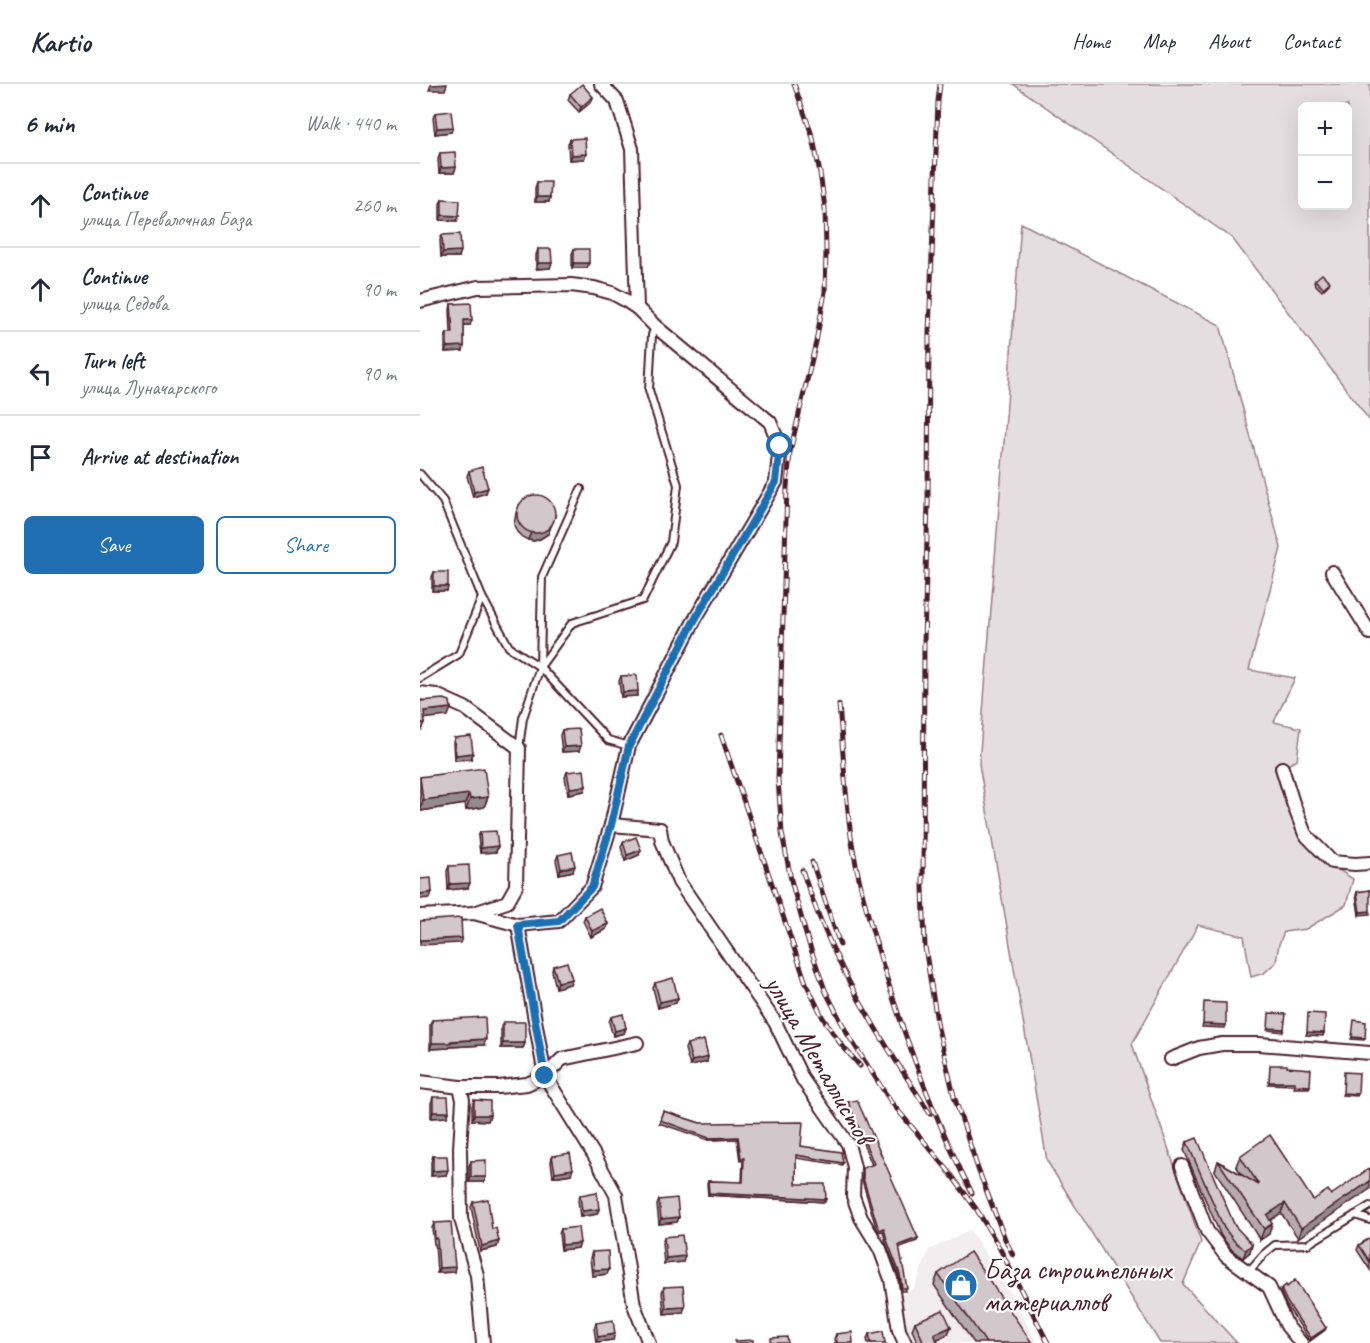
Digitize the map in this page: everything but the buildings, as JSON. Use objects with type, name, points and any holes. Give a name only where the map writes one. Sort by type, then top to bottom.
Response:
[{"type":"street","points":[[601,84],[617,101],[632,149],[637,308]]},
{"type":"street","points":[[420,301],[478,287],[571,285],[612,293],[637,308],[655,326],[770,422],[780,446],[776,482],[694,621],[629,746],[611,825],[592,887],[559,921],[518,925],[474,913]]},
{"type":"street","points":[[1332,573],[1370,633]]},
{"type":"street","points":[[420,693],[436,694],[465,708],[519,748],[516,886],[507,902],[474,913],[420,915]]},
{"type":"street","points":[[1282,768],[1305,834],[1332,862],[1370,863]]},
{"type":"street","name":"улица Металлистов","points":[[611,825],[660,829],[662,841],[679,882],[775,1022],[803,1080],[848,1144],[854,1167],[854,1196],[861,1218],[880,1249],[891,1279],[898,1329],[905,1343]]},
{"type":"street","points":[[518,925],[545,1076],[616,1195],[634,1305],[650,1343]]},
{"type":"street","points":[[420,1082],[460,1088],[527,1084],[545,1076],[562,1059],[637,1043]]},
{"type":"street","points":[[1171,1059],[1199,1048],[1222,1044],[1259,1044],[1370,1053]]},
{"type":"street","points":[[460,1088],[463,1100],[460,1148],[461,1219],[477,1275],[483,1343]]},
{"type":"street","points":[[1182,1166],[1207,1231],[1226,1256],[1269,1287],[1287,1326],[1301,1343]]},
{"type":"lane","points":[[540,667],[572,623],[643,600],[671,542],[678,485],[649,390],[652,335],[655,326]]},
{"type":"lane","points":[[420,474],[443,501],[482,597],[509,647],[540,667],[608,740],[629,746]]},
{"type":"lane","points":[[519,748],[523,718],[540,667],[542,577],[581,489]]},
{"type":"lane","points":[[420,678],[459,654],[482,597]]},
{"type":"lane","points":[[1249,1271],[1275,1245],[1308,1244],[1370,1206]]},
{"type":"lane","points":[[1355,1215],[1370,1220]]},
{"type":"shaded area","points":[[1013,84],[1370,84],[1370,421],[1232,238]]},
{"type":"shaded area","points":[[1021,223],[1220,325],[1281,548],[1249,670],[1295,678],[1274,722],[1301,728],[1297,760],[1276,771],[1314,854],[1353,879],[1346,905],[1306,929],[1284,932],[1276,962],[1264,973],[1251,977],[1244,936],[1198,925],[1132,1044],[1201,1242],[1183,1284],[1237,1343],[1160,1343],[1047,1161],[979,764]]},
{"type":"shaded area","name":"База cтроительных материаллов","points":[[970,1230],[1004,1281],[1037,1343],[912,1343],[899,1297],[914,1288],[929,1250]]},
{"type":"railway","points":[[794,84],[813,138],[820,173],[825,208],[826,251],[825,292],[816,342],[790,452],[787,487],[778,779],[782,833],[791,880],[807,938],[825,990],[848,1035],[891,1102],[947,1169],[977,1210],[999,1247],[1048,1343]]},
{"type":"railway","points":[[940,84],[929,333],[924,642],[923,887],[925,947],[938,1028],[954,1096],[978,1169],[1013,1255]]},
{"type":"railway","points":[[839,705],[851,836],[867,912],[889,986],[921,1077],[972,1193]]},
{"type":"railway","points":[[721,735],[806,983],[823,1018],[860,1066]]},
{"type":"railway","points":[[812,862],[840,945]]},
{"type":"railway","points":[[802,870],[823,927],[849,982],[930,1114]]},
{"type":"place","name":"База cтроительных материаллов","points":[[961,1285]]},
{"type":"route","points":[[545,1076],[518,925],[559,921],[592,887],[611,825],[629,746],[694,621],[776,482],[780,446]]}]
